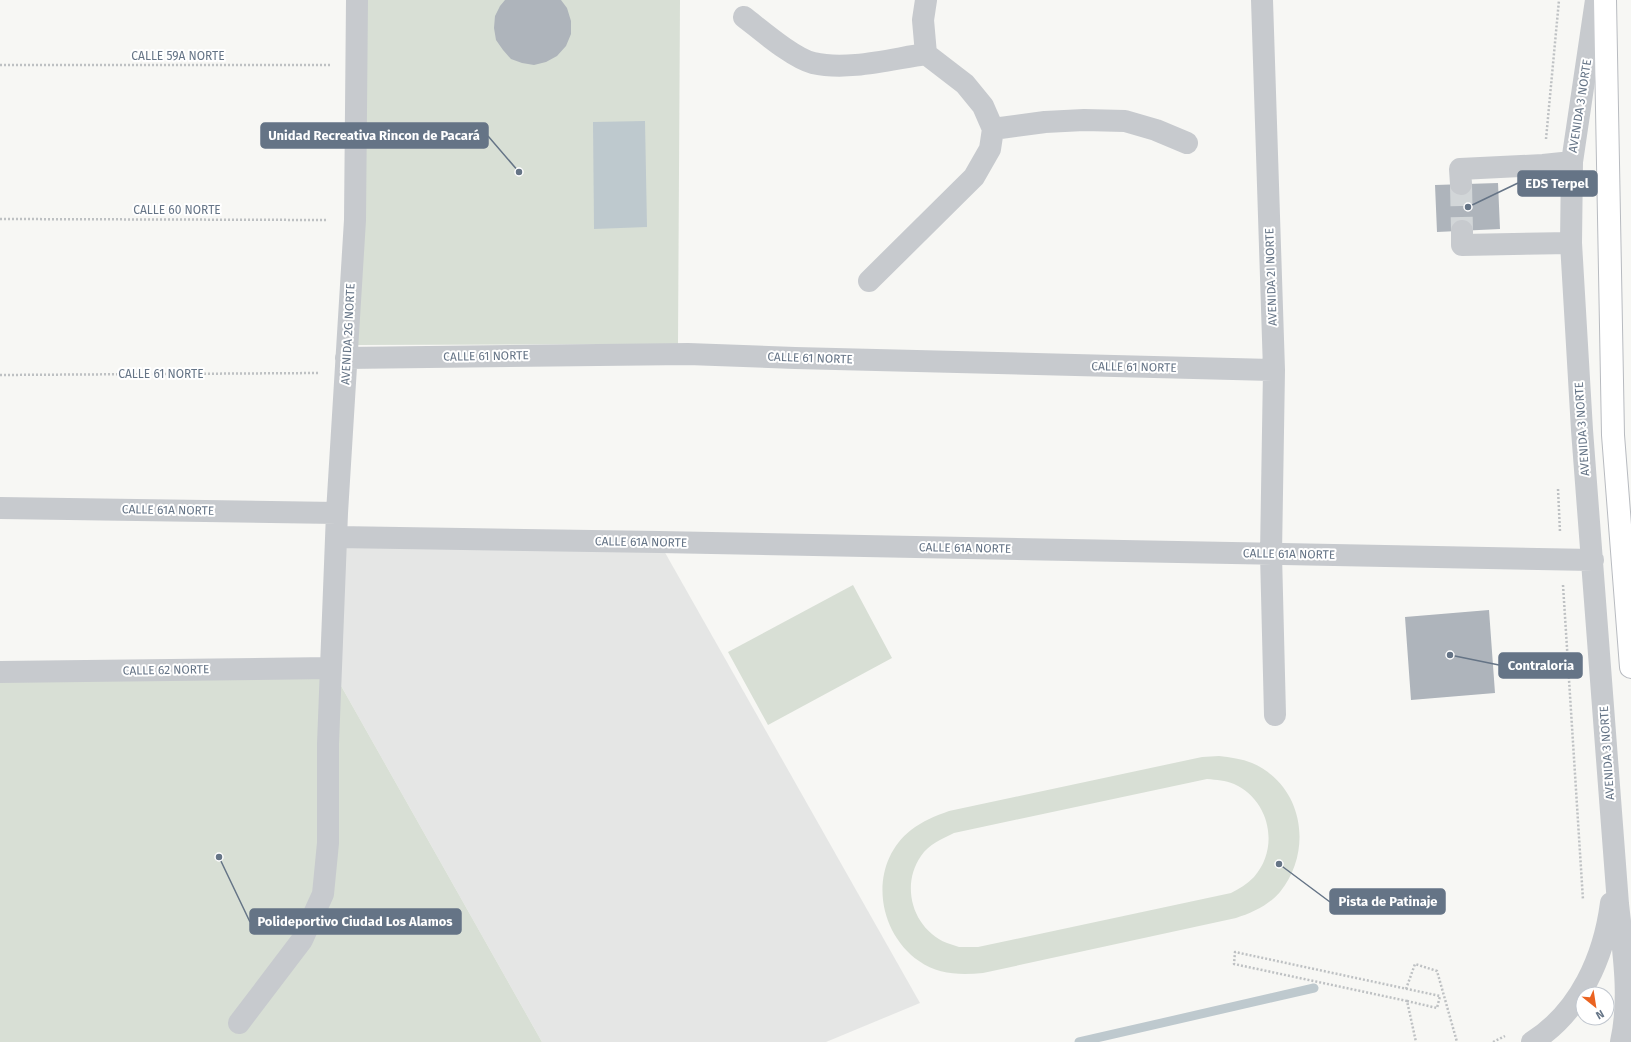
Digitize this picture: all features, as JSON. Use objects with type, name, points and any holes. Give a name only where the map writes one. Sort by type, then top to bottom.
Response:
[{"type":"main road","name":"AVENIDA 3 NORTE","points":[[1605,0],[1612,435],[1631,667]]},
{"type":"street","name":"AVENIDA 2G NORTE","points":[[239,1023],[302,940],[323,894],[328,843],[328,744],[337,513],[354,220],[357,0]]},
{"type":"street","points":[[869,281],[974,177],[990,149],[993,129],[983,106],[965,84],[926,54],[922,20],[926,0]]},
{"type":"street","name":"AVENIDA 2I NORTE","points":[[1262,0],[1274,370],[1271,554],[1275,715]]},
{"type":"street","name":"AVENIDA 3 NORTE","points":[[1596,0],[1572,162],[1571,244],[1582,430],[1615,860]]},
{"type":"street","points":[[744,17],[786,49],[812,63],[845,66],[926,54]]},
{"type":"street","points":[[993,129],[1045,122],[1084,120],[1125,121],[1156,130],[1187,143]]},
{"type":"street","points":[[1460,184],[1460,169],[1572,162]]},
{"type":"street","points":[[1462,231],[1462,245],[1571,244]]},
{"type":"street","name":"CALLE 61 NORTE","points":[[346,365],[688,354],[1274,370]]},
{"type":"street","name":"CALLE 61A NORTE","points":[[0,508],[337,513]]},
{"type":"street","name":"CALLE 61A NORTE","points":[[337,537],[1593,560]]},
{"type":"street","name":"CALLE 62 NORTE","points":[[0,672],[331,668]]},
{"type":"street","points":[[1532,1042],[1551,1027],[1569,1007],[1584,987],[1596,966],[1605,937],[1610,911],[1615,860]]},
{"type":"street","points":[[1615,860],[1628,1004],[1621,1042]]},
{"type":"path","name":"CALLE 59A NORTE","points":[[0,65],[357,66]]},
{"type":"path","name":"CALLE 60 NORTE","points":[[0,219],[354,220]]},
{"type":"path","name":"CALLE 61 NORTE","points":[[0,375],[346,365]]},
{"type":"path","points":[[1235,952],[1406,989],[1440,996],[1437,1008],[1234,964],[1235,952]]},
{"type":"path","points":[[1406,989],[1415,964],[1437,971],[1457,1042]]},
{"type":"path","points":[[1407,1001],[1416,1042]]},
{"type":"shaded area","points":[[364,0],[680,0],[678,344],[356,345]]},
{"type":"shaded area","points":[[645,121],[647,227],[594,229],[593,122]]},
{"type":"shaded area","points":[[337,537],[659,542],[920,1003],[826,1042],[542,1042],[331,668]]},
{"type":"shaded area","points":[[853,585],[892,658],[768,725],[728,652]]},
{"type":"shaded area","points":[[331,668],[542,1042],[0,1042],[0,672]]},
{"type":"shaded area","points":[[1223,756],[1252,763],[1269,773],[1283,787],[1292,802],[1298,820],[1300,839],[1297,857],[1291,875],[1280,892],[1271,901],[1260,908],[1236,918],[975,974],[950,973],[926,966],[905,948],[894,933],[886,915],[883,897],[883,878],[888,861],[897,844],[911,830],[920,824],[949,811],[1202,757]],"holes":[[[1207,779],[1221,780],[1231,783],[1246,791],[1256,801],[1263,813],[1267,826],[1269,839],[1267,852],[1262,865],[1251,880],[1231,893],[978,947],[959,947],[947,943],[935,936],[926,928],[918,917],[913,906],[911,893],[911,880],[915,868],[921,856],[928,848],[954,833]]]},
{"type":"building","points":[[505,0],[561,0],[567,8],[571,21],[571,34],[566,46],[557,56],[546,62],[534,65],[511,59],[496,40],[494,28],[495,16]]},
{"type":"building","points":[[1498,183],[1500,229],[1437,232],[1435,185]]},
{"type":"building","points":[[1489,610],[1495,693],[1411,700],[1405,617]]},
{"type":"waterway","points":[[1079,1042],[1314,988]]},
{"type":"tunnel","points":[[1461,184],[1462,231]]},
{"type":"place","name":"Unidad Recreativa Rincon de Pacará","points":[[519,172]]},
{"type":"place","name":"EDS Terpel","points":[[1468,207]]},
{"type":"place","name":"Contraloria","points":[[1450,655]]},
{"type":"place","name":"Polideportivo Ciudad Los Alamos","points":[[219,857]]},
{"type":"place","name":"Pista de Patinaje","points":[[1279,864]]}]
